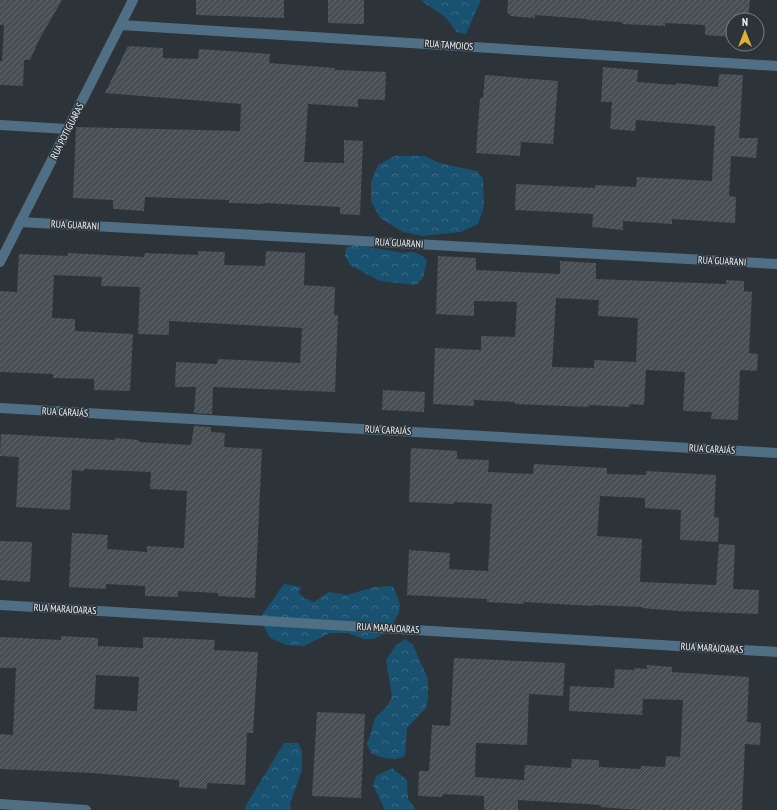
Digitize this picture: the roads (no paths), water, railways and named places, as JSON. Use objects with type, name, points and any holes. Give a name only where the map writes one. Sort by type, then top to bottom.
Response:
[{"type":"street","name":"RUA POTIGUARAS","points":[[0,262],[133,0]]},
{"type":"street","name":"RUA TAMOIOS","points":[[121,25],[777,66]]},
{"type":"street","points":[[0,125],[67,129]]},
{"type":"street","name":"RUA GUARANI","points":[[20,222],[777,264]]},
{"type":"street","name":"RUA CARAJÁS","points":[[0,408],[777,453]]},
{"type":"street","name":"RUA MARAJOARAS","points":[[0,605],[777,652]]},
{"type":"street","points":[[0,804],[86,810]]}]
